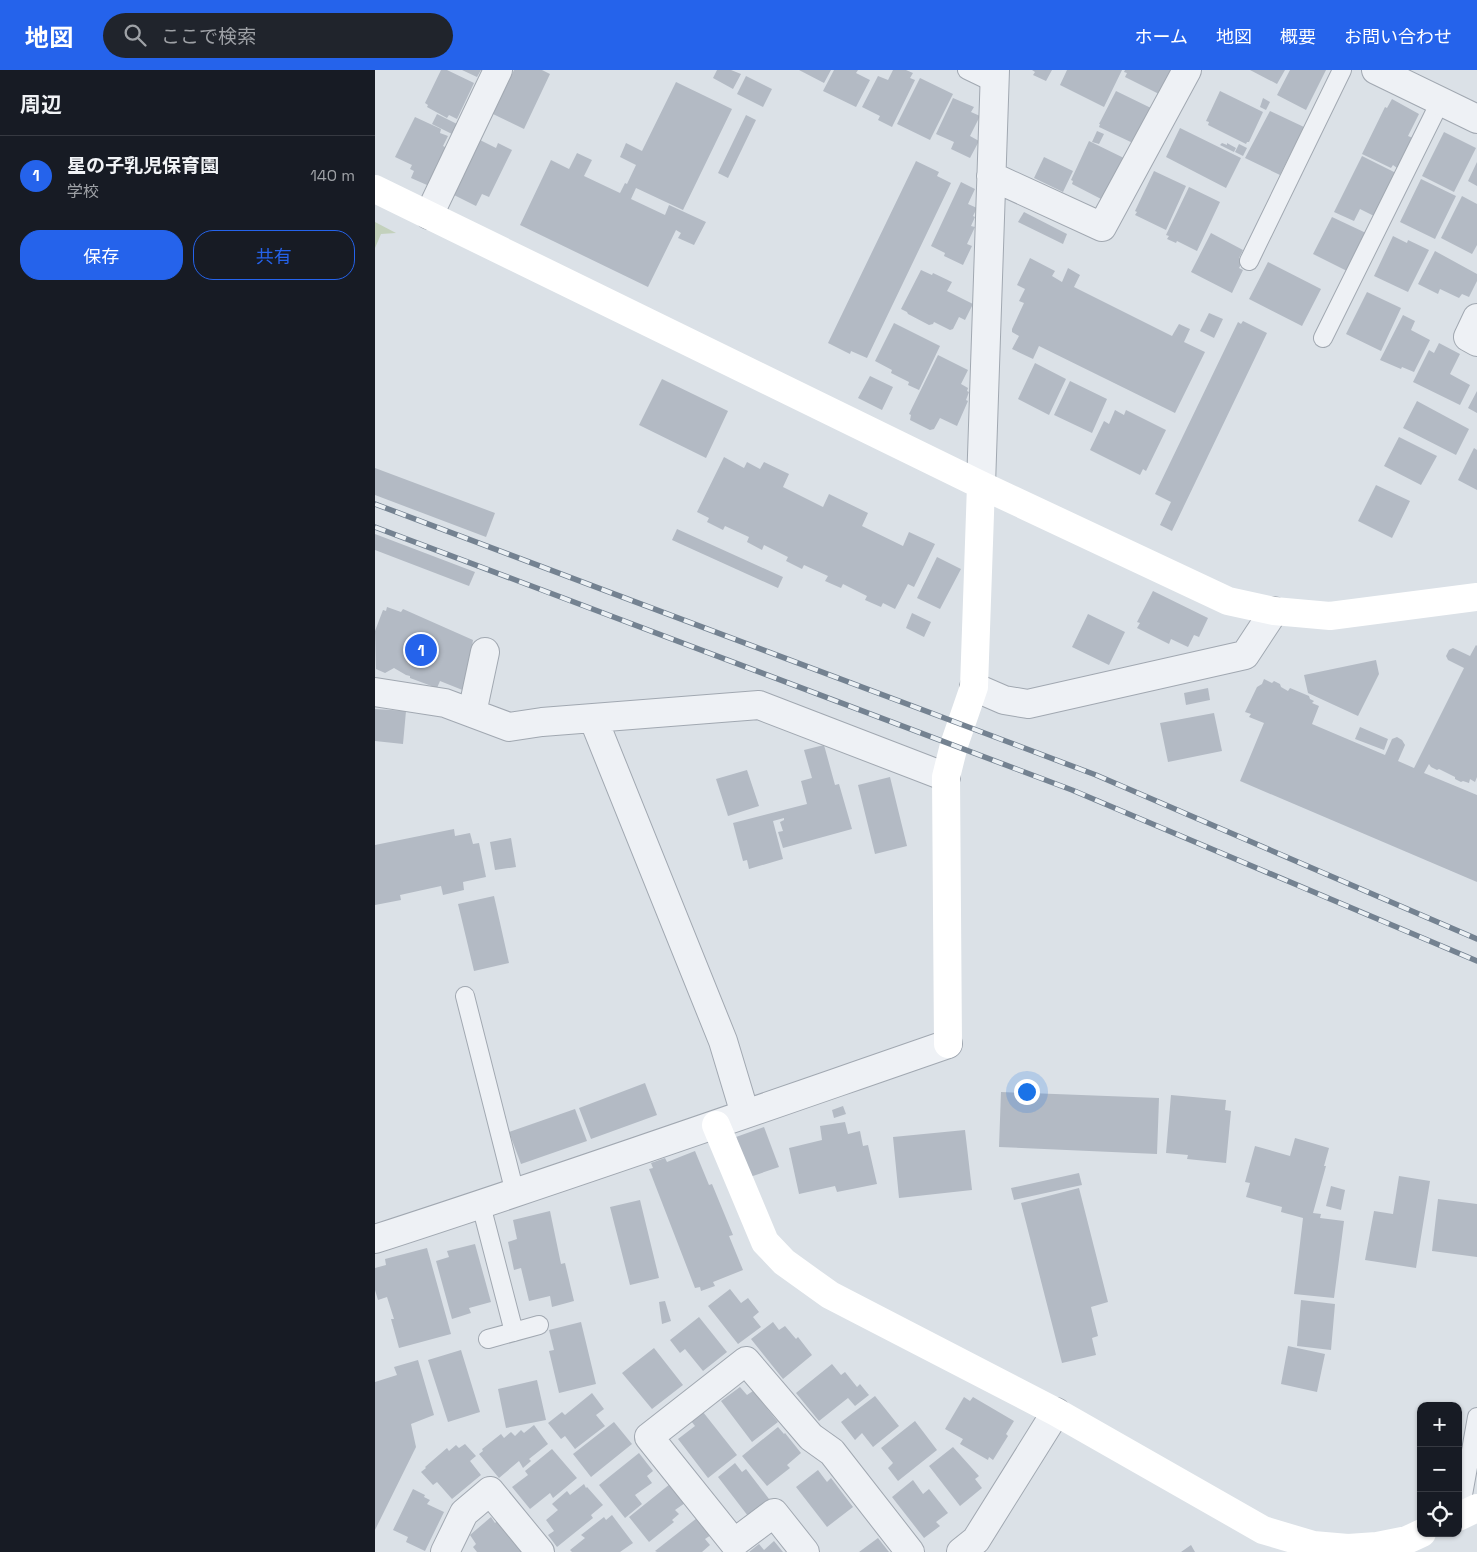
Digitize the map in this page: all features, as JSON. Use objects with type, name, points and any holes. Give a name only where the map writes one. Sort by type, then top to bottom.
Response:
[{"type":"street","points":[[429,215],[498,70]]},
{"type":"street","points":[[991,176],[1102,227],[1187,70]]},
{"type":"street","points":[[1375,70],[1477,119]]},
{"type":"street","points":[[375,1239],[481,1205],[948,1044],[946,777],[954,745],[974,687],[994,77]]},
{"type":"street","points":[[375,189],[981,485],[1227,601],[1274,611],[1330,616],[1477,597]]},
{"type":"street","points":[[1477,318],[1468,337],[1477,342]]},
{"type":"street","points":[[974,687],[1004,700],[1028,704],[1245,655],[1274,611]]},
{"type":"street","points":[[472,713],[485,652]]},
{"type":"street","points":[[375,692],[445,702],[509,727],[543,722],[759,705],[946,777]]},
{"type":"street","points":[[593,718],[723,1041],[745,1114]]},
{"type":"street","points":[[716,1125],[765,1242],[784,1262],[830,1295],[1056,1412],[1263,1530],[1313,1549],[1377,1546],[1407,1540],[1417,1535]]},
{"type":"street","points":[[805,1552],[774,1513],[734,1544],[649,1437],[746,1361],[811,1437],[832,1452],[910,1552]]},
{"type":"street","points":[[961,1552],[976,1540],[1056,1412]]},
{"type":"street","points":[[445,1552],[464,1513],[490,1491],[540,1552]]},
{"type":"lane","points":[[967,70],[994,77]]},
{"type":"lane","points":[[1249,261],[1342,70]]},
{"type":"lane","points":[[1323,338],[1441,102]]},
{"type":"lane","points":[[465,996],[515,1193]]},
{"type":"lane","points":[[481,1205],[514,1332]]},
{"type":"lane","points":[[487,1339],[539,1325]]},
{"type":"lane","points":[[1465,1514],[1477,1417]]},
{"type":"green space","points":[[375,222],[396,233],[381,234],[375,248]]},
{"type":"building","points":[[441,70],[447,70],[474,83],[457,119],[449,115],[447,118],[427,107],[428,105],[425,103]]},
{"type":"building","points":[[462,70],[481,70],[477,77]]},
{"type":"building","points":[[514,70],[542,70],[550,74],[524,129],[493,114]]},
{"type":"building","points":[[717,70],[731,70],[741,74],[733,89],[713,78]]},
{"type":"building","points":[[799,70],[831,70],[824,83]]},
{"type":"building","points":[[834,70],[858,70],[856,73],[870,80],[856,107],[823,91]]},
{"type":"building","points":[[893,70],[906,70],[913,73],[910,78],[915,80],[892,127],[878,120],[880,116],[862,107],[878,76],[888,80]]},
{"type":"building","points":[[1032,70],[1052,70],[1046,81],[1033,75],[1035,72]]},
{"type":"building","points":[[1067,70],[1122,70],[1104,107],[1060,85]]},
{"type":"building","points":[[1125,70],[1174,70],[1159,94],[1125,77],[1127,73],[1124,72]]},
{"type":"building","points":[[1250,70],[1285,70],[1277,84]]},
{"type":"building","points":[[1290,70],[1326,70],[1306,110],[1277,95]]},
{"type":"building","points":[[746,76],[772,89],[763,107],[737,94]]},
{"type":"building","points":[[920,78],[953,94],[930,140],[897,124]]},
{"type":"building","points":[[676,82],[732,109],[683,210],[636,188],[631,199],[665,215],[669,205],[706,222],[694,245],[678,238],[681,233],[676,230],[648,287],[520,225],[551,160],[569,169],[577,153],[592,160],[584,176],[620,193],[625,183],[627,184],[636,165],[620,157],[626,143],[642,151]]},
{"type":"building","points":[[1116,91],[1153,109],[1135,144],[1099,127]]},
{"type":"building","points":[[1220,91],[1263,112],[1249,142],[1246,144],[1208,125],[1209,122],[1206,121]]},
{"type":"building","points":[[953,98],[974,107],[971,112],[980,116],[970,136],[979,141],[970,158],[951,149],[954,142],[936,134]]},
{"type":"building","points":[[1263,98],[1270,102],[1266,110],[1260,107]]},
{"type":"building","points":[[1392,99],[1419,114],[1408,136],[1413,138],[1397,168],[1393,165],[1391,168],[1362,154],[1385,107],[1387,108]]},
{"type":"building","points":[[1270,111],[1304,127],[1280,175],[1245,158]]},
{"type":"building","points":[[437,114],[459,125],[454,135],[432,124]]},
{"type":"building","points":[[746,115],[756,120],[728,178],[718,173]]},
{"type":"building","points":[[415,117],[441,129],[440,133],[448,136],[443,146],[447,148],[430,183],[427,185],[411,178],[414,171],[410,169],[412,165],[395,157]]},
{"type":"building","points":[[1180,128],[1241,158],[1226,188],[1166,157]]},
{"type":"building","points":[[1097,131],[1104,134],[1099,144],[1092,142]]},
{"type":"building","points":[[1444,132],[1476,148],[1454,192],[1422,176]]},
{"type":"building","points":[[480,140],[496,148],[498,143],[512,150],[489,197],[482,194],[476,206],[454,195]]},
{"type":"building","points":[[1089,141],[1128,160],[1105,201],[1072,184],[1073,181],[1071,180]]},
{"type":"building","points":[[1222,143],[1227,145],[1227,143],[1236,148],[1234,152],[1220,145]]},
{"type":"building","points":[[1239,144],[1247,148],[1243,156],[1235,152]]},
{"type":"building","points":[[1362,156],[1396,173],[1374,216],[1360,209],[1354,221],[1334,212]]},
{"type":"building","points":[[1044,157],[1073,171],[1063,192],[1034,178]]},
{"type":"building","points":[[916,161],[939,172],[937,176],[951,183],[867,358],[851,351],[850,354],[828,343]]},
{"type":"building","points":[[1477,162],[1477,186],[1468,181]]},
{"type":"building","points":[[1154,171],[1186,186],[1166,230],[1135,215],[1137,212],[1135,211]]},
{"type":"building","points":[[1421,179],[1456,196],[1435,239],[1400,222]]},
{"type":"building","points":[[961,182],[975,189],[968,204],[977,208],[971,226],[975,227],[967,244],[972,246],[963,265],[944,256],[945,253],[931,246]]},
{"type":"building","points":[[1189,187],[1220,202],[1197,251],[1177,241],[1176,243],[1167,239],[1169,236],[1166,235]]},
{"type":"building","points":[[1462,196],[1477,204],[1477,245],[1472,254],[1441,238]]},
{"type":"building","points":[[1024,212],[1067,234],[1063,244],[1018,222]]},
{"type":"building","points":[[1332,217],[1366,233],[1347,271],[1313,254]]},
{"type":"building","points":[[1211,233],[1243,250],[1239,258],[1243,261],[1239,268],[1243,270],[1232,293],[1191,272]]},
{"type":"building","points":[[1393,236],[1407,243],[1408,240],[1429,250],[1408,292],[1374,276]]},
{"type":"building","points":[[1435,251],[1477,274],[1477,281],[1469,297],[1462,294],[1459,298],[1440,289],[1438,294],[1418,284]]},
{"type":"building","points":[[1030,258],[1055,271],[1052,276],[1062,282],[1068,268],[1080,275],[1074,287],[1172,336],[1179,324],[1190,329],[1184,342],[1205,352],[1175,413],[1039,346],[1033,359],[1012,349],[1019,336],[1012,332],[1012,329],[1024,303],[1019,301],[1025,289],[1017,285]]},
{"type":"building","points":[[1268,262],[1321,289],[1302,326],[1249,299]]},
{"type":"building","points":[[921,270],[932,275],[933,273],[952,282],[947,291],[973,304],[965,320],[959,317],[953,329],[950,330],[934,322],[929,325],[901,309]]},
{"type":"building","points":[[1367,292],[1401,308],[1381,351],[1346,334]]},
{"type":"building","points":[[1209,313],[1223,319],[1214,338],[1200,331]]},
{"type":"building","points":[[1403,315],[1415,321],[1411,330],[1430,340],[1414,372],[1380,360]]},
{"type":"building","points":[[1243,321],[1267,333],[1172,531],[1160,525],[1171,502],[1155,494],[1238,322],[1241,324]]},
{"type":"building","points":[[894,323],[940,346],[919,390],[908,385],[909,382],[891,373],[892,370],[875,361]]},
{"type":"building","points":[[1439,343],[1460,354],[1450,374],[1470,385],[1460,405],[1413,382],[1429,350],[1434,353]]},
{"type":"building","points":[[938,355],[968,370],[961,384],[968,388],[967,391],[969,392],[966,400],[968,401],[957,426],[940,418],[934,429],[930,430],[910,420],[911,415],[909,414]]},
{"type":"building","points":[[1035,363],[1066,379],[1049,415],[1018,399]]},
{"type":"building","points":[[870,376],[893,387],[882,410],[858,398]]},
{"type":"building","points":[[662,379],[728,411],[706,458],[639,425]]},
{"type":"building","points":[[1070,381],[1107,399],[1092,433],[1054,415]]},
{"type":"building","points":[[1477,391],[1477,413],[1468,408]]},
{"type":"building","points":[[1417,401],[1469,429],[1456,455],[1403,428]]},
{"type":"building","points":[[1115,410],[1124,415],[1126,410],[1166,430],[1146,471],[1143,469],[1140,475],[1090,450],[1104,421],[1109,424]]},
{"type":"building","points":[[1399,437],[1437,456],[1421,485],[1384,466]]},
{"type":"building","points":[[1474,448],[1477,450],[1477,490],[1458,480]]},
{"type":"building","points":[[724,457],[744,468],[747,462],[760,469],[764,462],[789,474],[783,487],[823,507],[829,494],[868,513],[862,526],[903,546],[909,532],[935,544],[914,587],[908,584],[895,609],[883,603],[881,607],[865,600],[867,596],[843,584],[841,588],[825,581],[828,576],[804,565],[802,569],[786,561],[788,557],[764,545],[762,550],[747,542],[749,537],[725,526],[723,530],[707,522],[709,518],[697,512]]},
{"type":"building","points":[[375,468],[495,513],[486,537],[375,495]]},
{"type":"building","points":[[1376,485],[1410,501],[1392,538],[1358,521]]},
{"type":"building","points":[[677,529],[783,577],[778,588],[672,540]]},
{"type":"building","points":[[375,534],[475,572],[469,586],[375,550]]},
{"type":"building","points":[[937,557],[961,569],[940,609],[917,598]]},
{"type":"building","points":[[1153,591],[1208,618],[1199,637],[1194,635],[1188,647],[1171,639],[1169,644],[1137,628],[1140,623],[1137,622]]},
{"type":"building","points":[[387,607],[401,612],[403,609],[473,640],[465,691],[440,681],[437,688],[410,678],[410,676],[394,668],[385,673],[376,669],[375,631],[383,610],[386,611]]},
{"type":"building","points":[[912,613],[931,622],[924,637],[906,628]]},
{"type":"building","points":[[1088,614],[1125,632],[1109,665],[1072,647]]},
{"type":"building","points":[[1476,645],[1477,777],[1475,782],[1470,779],[1469,783],[1461,782],[1439,769],[1431,767],[1429,764],[1424,773],[1477,795],[1477,882],[1240,781],[1264,723],[1249,717],[1251,714],[1245,712],[1257,687],[1262,684],[1264,679],[1280,684],[1281,687],[1288,691],[1290,688],[1309,696],[1314,701],[1312,703],[1319,706],[1312,724],[1385,755],[1392,739],[1397,737],[1405,745],[1398,761],[1414,768],[1464,668],[1448,660],[1446,656],[1449,650],[1453,648],[1470,656]]},
{"type":"building","points":[[1376,660],[1379,674],[1358,716],[1308,693],[1304,675]]},
{"type":"building","points":[[1208,688],[1210,700],[1186,705],[1184,693]]},
{"type":"building","points":[[375,709],[406,711],[403,744],[375,741]]},
{"type":"building","points":[[1214,713],[1222,751],[1168,762],[1160,723]]},
{"type":"building","points":[[1360,727],[1388,739],[1384,750],[1355,739]]},
{"type":"building","points":[[824,745],[835,785],[839,784],[852,829],[783,848],[778,832],[783,831],[780,822],[784,818],[773,821],[783,859],[749,869],[747,860],[743,861],[733,823],[807,804],[801,781],[812,778],[804,750]]},
{"type":"building","points":[[747,770],[759,806],[728,816],[716,779]]},
{"type":"building","points":[[890,777],[907,846],[875,854],[858,785]]},
{"type":"building","points":[[454,829],[455,836],[470,833],[473,844],[479,843],[486,877],[463,882],[464,890],[443,895],[441,886],[400,895],[401,900],[375,905],[375,845]]},
{"type":"building","points":[[511,838],[516,867],[495,870],[490,842]]},
{"type":"building","points":[[494,896],[509,963],[474,971],[458,904]]},
{"type":"building","points":[[645,1083],[657,1115],[591,1139],[579,1108]]},
{"type":"building","points":[[1001,1092],[1159,1098],[1157,1154],[999,1147]]},
{"type":"building","points":[[1171,1095],[1226,1100],[1225,1110],[1231,1111],[1226,1163],[1187,1159],[1188,1155],[1166,1153]]},
{"type":"building","points":[[843,1106],[846,1114],[834,1118],[832,1110]]},
{"type":"building","points":[[575,1109],[587,1141],[521,1164],[509,1132]]},
{"type":"building","points":[[845,1122],[848,1134],[860,1131],[863,1146],[868,1145],[877,1184],[837,1192],[835,1186],[799,1194],[789,1148],[822,1140],[820,1126]]},
{"type":"building","points":[[764,1127],[779,1167],[750,1177],[736,1137]]},
{"type":"building","points":[[965,1130],[972,1190],[899,1198],[893,1137]]},
{"type":"building","points":[[1295,1138],[1329,1148],[1313,1213],[1321,1214],[1320,1218],[1344,1221],[1334,1298],[1294,1294],[1303,1218],[1281,1212],[1282,1207],[1246,1197],[1250,1183],[1245,1182],[1255,1146],[1290,1156]]},
{"type":"building","points":[[695,1151],[709,1185],[712,1184],[733,1235],[729,1236],[743,1270],[713,1282],[715,1286],[701,1291],[700,1287],[695,1288],[649,1169],[653,1168],[651,1163],[665,1158],[667,1162]]},
{"type":"building","points":[[1079,1173],[1082,1185],[1014,1200],[1011,1188]]},
{"type":"building","points":[[1399,1176],[1430,1181],[1416,1268],[1365,1260],[1374,1211],[1393,1214]]},
{"type":"building","points":[[1331,1186],[1345,1190],[1341,1210],[1326,1206]]},
{"type":"building","points":[[1079,1188],[1108,1302],[1091,1307],[1098,1336],[1092,1338],[1096,1355],[1062,1363],[1021,1203]]},
{"type":"building","points":[[1438,1199],[1477,1204],[1477,1257],[1432,1251]]},
{"type":"building","points":[[640,1200],[659,1278],[630,1285],[610,1207]]},
{"type":"building","points":[[550,1211],[561,1264],[565,1263],[574,1301],[552,1307],[550,1296],[529,1301],[521,1268],[514,1270],[508,1242],[517,1239],[513,1220]]},
{"type":"building","points":[[475,1244],[491,1302],[469,1308],[471,1313],[452,1319],[436,1261],[449,1257],[447,1251]]},
{"type":"building","points":[[427,1248],[451,1334],[399,1348],[391,1319],[394,1319],[387,1297],[378,1300],[375,1290],[375,1268],[386,1265],[385,1259]]},
{"type":"building","points":[[730,1289],[741,1303],[748,1298],[759,1312],[753,1317],[761,1327],[738,1344],[708,1306]]},
{"type":"building","points":[[1301,1300],[1335,1304],[1331,1350],[1297,1346]]},
{"type":"building","points":[[665,1301],[671,1321],[662,1324],[659,1302]]},
{"type":"building","points":[[699,1317],[727,1352],[703,1371],[685,1349],[680,1353],[670,1340]]},
{"type":"building","points":[[581,1322],[596,1384],[559,1393],[549,1351],[554,1350],[549,1330]]},
{"type":"building","points":[[773,1322],[779,1330],[785,1326],[796,1339],[798,1337],[812,1355],[783,1379],[751,1339]]},
{"type":"building","points":[[1288,1346],[1325,1354],[1317,1392],[1281,1384]]},
{"type":"building","points":[[654,1348],[683,1385],[652,1409],[622,1373]]},
{"type":"building","points":[[461,1350],[480,1412],[448,1422],[428,1360]]},
{"type":"building","points":[[418,1360],[434,1415],[411,1424],[416,1447],[375,1530],[375,1382],[397,1375],[394,1367]]},
{"type":"building","points":[[832,1364],[841,1375],[845,1372],[857,1387],[860,1384],[869,1395],[855,1406],[848,1398],[819,1421],[796,1393]]},
{"type":"building","points":[[537,1380],[546,1420],[506,1428],[498,1389]]},
{"type":"building","points":[[740,1387],[747,1395],[753,1391],[778,1422],[752,1442],[721,1401]]},
{"type":"building","points":[[592,1393],[604,1409],[596,1415],[605,1426],[575,1449],[565,1436],[561,1439],[548,1423],[562,1412],[565,1415]]},
{"type":"building","points":[[875,1396],[899,1426],[873,1447],[862,1433],[855,1440],[841,1422]]},
{"type":"building","points":[[964,1397],[970,1401],[973,1397],[1014,1421],[1006,1434],[1008,1436],[993,1460],[989,1457],[988,1460],[960,1444],[963,1439],[945,1429]]},
{"type":"building","points":[[703,1412],[737,1455],[708,1478],[678,1439],[695,1426],[691,1421]]},
{"type":"building","points":[[915,1421],[937,1450],[898,1481],[888,1468],[893,1463],[881,1448]]},
{"type":"building","points":[[614,1422],[632,1444],[591,1477],[573,1454]]},
{"type":"building","points":[[534,1425],[548,1444],[529,1459],[531,1461],[523,1468],[519,1461],[499,1478],[479,1454],[483,1451],[482,1449],[501,1434],[504,1438],[511,1432],[515,1436],[521,1430],[524,1433]]},
{"type":"building","points":[[778,1427],[801,1453],[787,1465],[790,1468],[767,1486],[742,1456]]},
{"type":"building","points":[[465,1444],[476,1456],[470,1461],[481,1475],[452,1499],[437,1482],[433,1485],[421,1472],[447,1448],[449,1451],[456,1445],[459,1448]]},
{"type":"building","points":[[953,1447],[979,1476],[975,1479],[982,1488],[960,1506],[929,1466]]},
{"type":"building","points":[[552,1449],[577,1478],[553,1498],[550,1493],[530,1509],[512,1487],[528,1475],[525,1471]]},
{"type":"building","points":[[639,1453],[653,1471],[647,1476],[652,1483],[635,1495],[642,1504],[625,1518],[599,1485]]},
{"type":"building","points":[[735,1463],[742,1472],[746,1469],[769,1499],[748,1516],[718,1477]]},
{"type":"building","points":[[818,1470],[827,1482],[831,1478],[853,1507],[827,1527],[796,1487]]},
{"type":"building","points":[[913,1480],[923,1494],[929,1489],[948,1513],[936,1522],[940,1526],[924,1538],[892,1497]]},
{"type":"building","points":[[584,1484],[603,1505],[591,1515],[593,1518],[557,1547],[548,1535],[554,1531],[546,1520],[558,1510],[552,1504],[567,1491],[570,1495]]},
{"type":"building","points":[[670,1484],[685,1503],[675,1510],[679,1514],[672,1520],[674,1522],[649,1542],[629,1517]]},
{"type":"building","points":[[413,1489],[430,1500],[427,1504],[444,1512],[425,1551],[406,1542],[408,1537],[393,1530]]},
{"type":"building","points":[[612,1515],[633,1543],[620,1552],[572,1552],[570,1550],[585,1538],[581,1535],[604,1517],[606,1520]]},
{"type":"building","points":[[491,1517],[495,1523],[498,1520],[522,1552],[477,1552],[473,1547],[476,1544],[470,1535]]},
{"type":"building","points":[[697,1518],[711,1535],[705,1539],[710,1545],[702,1552],[655,1551]]},
{"type":"building","points":[[878,1538],[889,1552],[859,1552]]},
{"type":"building","points":[[774,1541],[783,1552],[749,1552],[759,1544],[764,1550]]},
{"type":"building","points":[[1191,1545],[1195,1552],[1181,1552]]},
{"type":"railway","points":[[375,504],[1096,775],[1477,939]]},
{"type":"railway","points":[[375,527],[1072,790],[1477,961]]},
{"type":"place","name":"星の子乳児保育園","points":[[421,650]]}]
